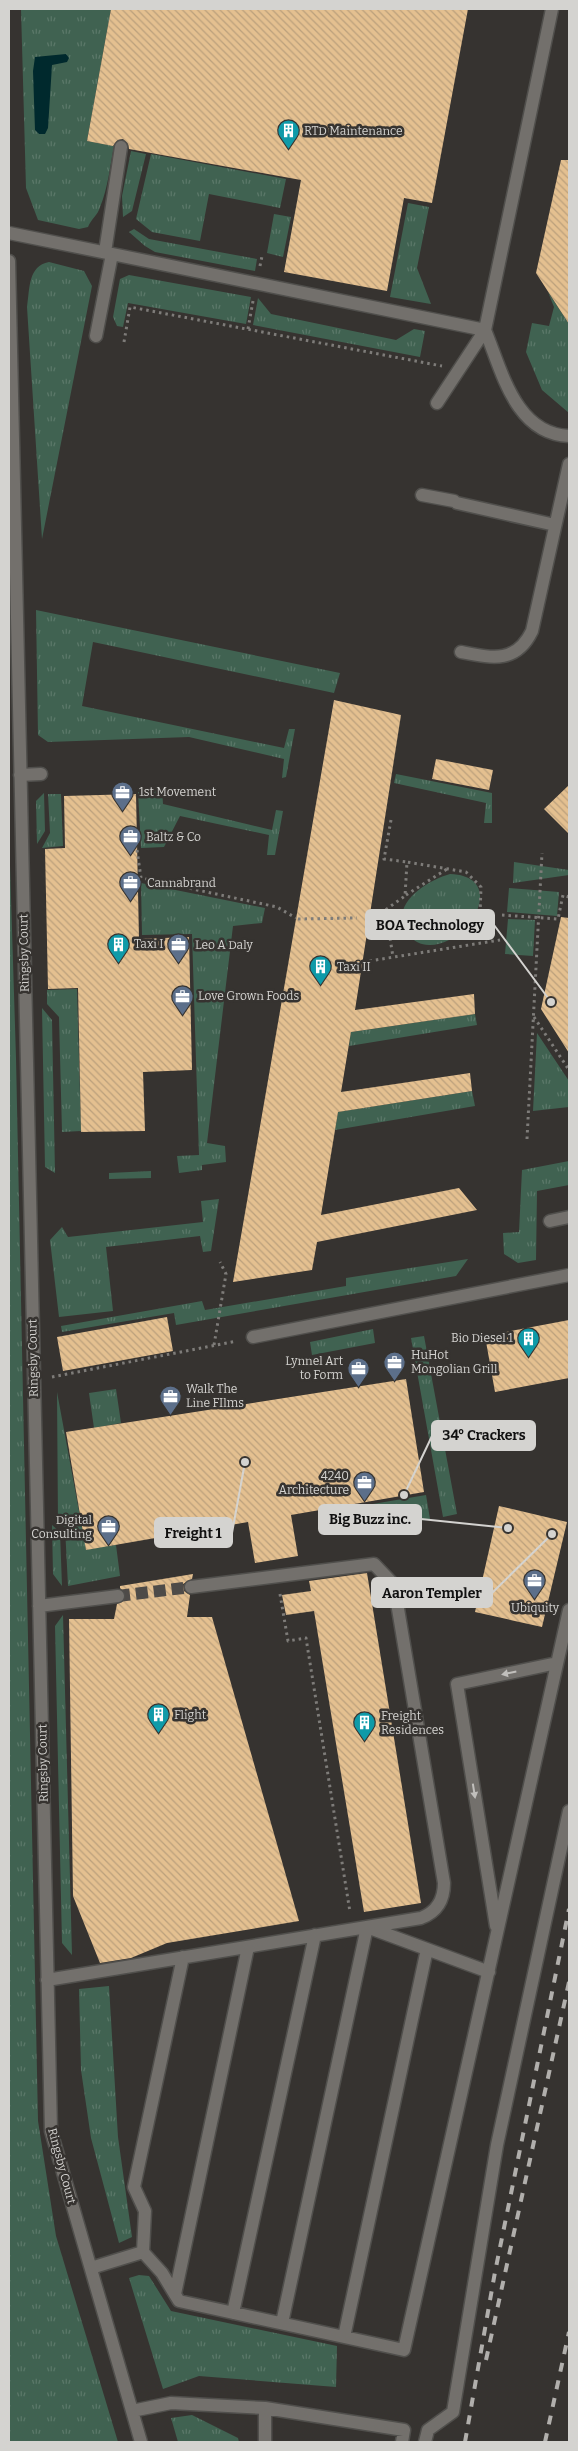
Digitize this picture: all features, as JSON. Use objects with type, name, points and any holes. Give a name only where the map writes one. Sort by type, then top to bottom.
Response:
[{"type":"street","points":[[437,403],[486,330],[552,9]]},
{"type":"street","points":[[96,336],[109,253],[121,147]]},
{"type":"street","points":[[9,233],[486,330]]},
{"type":"street","name":"Ringsby Court","points":[[9,261],[51,2131],[141,2442]]},
{"type":"street","points":[[486,330],[518,408],[538,427],[558,435],[569,436]]},
{"type":"street","points":[[462,652],[489,657],[501,657],[513,653],[528,640],[532,631],[569,464]]},
{"type":"street","points":[[422,495],[556,525]]},
{"type":"street","points":[[20,775],[41,774]]},
{"type":"street","points":[[550,1221],[569,1217]]},
{"type":"street","points":[[253,1337],[569,1274]]},
{"type":"street","points":[[47,1980],[427,1916],[441,1903],[444,1893],[394,1585],[374,1564],[191,1587]]},
{"type":"street","points":[[39,1606],[118,1596]]},
{"type":"street","points":[[183,1958],[134,2187],[145,2211],[143,2252],[162,2273],[179,2301],[404,2350],[569,1610]]},
{"type":"street","points":[[497,1934],[457,1684],[557,1663]]},
{"type":"street","points":[[425,2442],[428,2430],[454,2412],[497,2145],[569,1811]]},
{"type":"street","points":[[367,1927],[489,1972]]},
{"type":"street","points":[[282,2323],[367,1927]]},
{"type":"street","points":[[233,2313],[315,1935]]},
{"type":"street","points":[[175,2294],[248,1947]]},
{"type":"street","points":[[344,2337],[427,1949]]},
{"type":"street","points":[[91,2268],[143,2252]]},
{"type":"street","points":[[132,2411],[171,2402],[265,2408],[404,2430],[402,2442]]},
{"type":"street","points":[[265,2408],[265,2442]]},
{"type":"path","points":[[124,342],[130,307],[460,369]]},
{"type":"path","points":[[391,820],[384,859],[466,872],[481,887],[479,943]]},
{"type":"path","points":[[137,850],[141,878],[277,907],[297,918],[358,918]]},
{"type":"path","points":[[527,1139],[542,853]]},
{"type":"path","points":[[406,862],[406,896]]},
{"type":"path","points":[[369,918],[374,918],[447,869]]},
{"type":"path","points":[[502,915],[558,919],[563,895],[569,897]]},
{"type":"path","points":[[374,918],[390,938],[393,957]]},
{"type":"path","points":[[362,962],[500,940]]},
{"type":"path","points":[[533,1016],[569,1070]]},
{"type":"path","points":[[214,1345],[226,1274],[220,1262]]},
{"type":"path","points":[[34,1381],[253,1337]]},
{"type":"path","points":[[278,1576],[288,1641],[306,1638],[351,1917]]},
{"type":"green space","points":[[21,9],[111,9],[87,141],[114,146],[103,200],[88,227],[79,229],[38,220],[26,188]]},
{"type":"green space","points":[[131,151],[146,154],[132,211],[123,217],[122,196]]},
{"type":"green space","points":[[151,154],[286,179],[280,208],[209,194],[200,241],[152,232],[136,219]]},
{"type":"green space","points":[[408,203],[429,207],[417,268],[431,304],[390,297]]},
{"type":"green space","points":[[274,214],[291,217],[283,257],[267,253]]},
{"type":"green space","points":[[134,229],[149,239],[257,259],[255,271],[155,252],[129,232]]},
{"type":"green space","points":[[49,262],[84,271],[92,286],[42,539],[27,307],[31,279],[37,268]]},
{"type":"green space","points":[[129,275],[251,297],[246,324],[128,303],[123,327],[117,326],[113,317],[120,279]]},
{"type":"green space","points":[[548,292],[569,324],[569,413],[542,390],[526,352],[532,323],[549,326],[554,307]]},
{"type":"green space","points":[[258,298],[271,314],[396,340],[414,329],[425,331],[420,357],[253,325]]},
{"type":"green space","points":[[36,610],[340,673],[334,693],[93,642],[82,706],[284,748],[289,729],[295,729],[286,777],[282,778],[284,759],[189,737],[48,742],[38,735]]},
{"type":"green space","points":[[396,774],[492,793],[492,823],[484,823],[486,803],[394,783]]},
{"type":"green space","points":[[162,789],[163,804],[272,830],[276,810],[283,811],[275,855],[267,855],[269,835],[180,816],[164,847],[141,848],[138,792]]},
{"type":"green space","points":[[44,793],[45,831],[37,844],[36,801]]},
{"type":"green space","points":[[48,794],[61,794],[63,846],[42,848],[50,833]]},
{"type":"green space","points":[[9,833],[16,1058],[38,2121],[56,2236],[118,2442],[9,2442]]},
{"type":"green space","points":[[514,862],[569,870],[569,875],[513,883]]},
{"type":"green space","points":[[450,874],[468,878],[477,886],[480,898],[477,911],[469,924],[458,935],[444,942],[429,945],[418,942],[411,937],[403,925],[402,915],[405,905],[420,889],[440,877]]},
{"type":"green space","points":[[141,883],[265,908],[262,923],[233,926],[207,1143],[225,1146],[226,1162],[202,1165],[202,1170],[179,1173],[177,1156],[199,1155],[192,934],[142,935]]},
{"type":"green space","points":[[509,888],[559,892],[557,916],[507,912]]},
{"type":"green space","points":[[508,919],[535,920],[533,956],[505,954]]},
{"type":"green space","points":[[77,989],[81,1131],[62,1132],[59,1017],[47,1004],[47,990]]},
{"type":"green space","points":[[42,1008],[52,1020],[55,1173],[45,1167]]},
{"type":"green space","points":[[475,1014],[477,1025],[349,1046],[351,1032]]},
{"type":"green space","points":[[537,1033],[569,1081],[569,1107],[533,1111]]},
{"type":"green space","points":[[472,1091],[475,1106],[335,1130],[338,1112]]},
{"type":"green space","points":[[569,1161],[569,1185],[537,1191],[536,1260],[518,1263],[504,1254],[503,1233],[519,1232],[522,1170]]},
{"type":"green space","points":[[151,1171],[151,1178],[109,1179],[109,1173]]},
{"type":"green space","points":[[219,1199],[211,1251],[203,1252],[200,1236],[106,1247],[113,1311],[59,1317],[50,1240],[62,1227],[68,1237],[203,1222],[201,1201]]},
{"type":"green space","points":[[468,1259],[456,1276],[176,1325],[174,1313],[62,1332],[61,1326],[202,1301],[205,1310],[346,1286],[346,1278]]},
{"type":"green space","points":[[373,1329],[375,1343],[312,1355],[310,1342]]},
{"type":"green space","points":[[424,1336],[457,1514],[443,1517],[411,1338]]},
{"type":"green space","points":[[116,1389],[121,1423],[94,1428],[89,1393]]},
{"type":"green space","points":[[57,1392],[86,1549],[116,1545],[120,1576],[68,1586],[65,1527],[58,1523]]},
{"type":"green space","points":[[426,1495],[430,1519],[365,1530],[361,1506]]},
{"type":"green space","points":[[52,1525],[60,1532],[62,1586],[53,1574]]},
{"type":"green space","points":[[63,1615],[72,1955],[62,1943],[55,1626]]},
{"type":"green space","points":[[109,1986],[118,2137],[132,2237],[119,2243],[91,2138],[81,2070],[79,1989]]},
{"type":"green space","points":[[139,2275],[149,2276],[171,2311],[337,2346],[336,2387],[199,2376],[163,2389],[129,2278]]},
{"type":"green space","points":[[192,2415],[238,2438],[239,2442],[178,2442],[171,2418]]},
{"type":"water","points":[[66,54],[69,58],[67,62],[52,65],[48,128],[45,134],[39,134],[35,130],[33,71],[35,57]]},
{"type":"building","name":"RTD Maintenance","points":[[111,9],[468,9],[432,203],[404,198],[387,291],[284,272],[301,180],[129,149],[128,144],[123,139],[118,140],[113,146],[87,141]]},
{"type":"building","points":[[561,160],[569,160],[569,324],[536,273]]},
{"type":"building","name":"Taxi II","points":[[334,700],[401,715],[355,1010],[474,994],[475,1014],[351,1032],[341,1092],[470,1073],[472,1091],[338,1112],[321,1215],[459,1188],[477,1210],[317,1242],[312,1270],[233,1282]]},
{"type":"building","points":[[436,759],[493,770],[489,790],[432,779]]},
{"type":"building","points":[[569,785],[569,834],[544,809]]},
{"type":"building","name":"Taxi I","points":[[136,794],[139,939],[189,937],[192,1070],[143,1072],[145,1131],[81,1132],[78,988],[48,989],[45,849],[65,848],[64,796]]},
{"type":"building","points":[[561,917],[569,918],[569,1053],[541,1009]]},
{"type":"building","points":[[167,1317],[173,1351],[63,1371],[57,1337]]},
{"type":"building","name":"Bio Diesel 1","points":[[569,1320],[569,1378],[495,1392],[485,1336]]},
{"type":"building","points":[[406,1379],[424,1492],[291,1515],[298,1556],[255,1563],[248,1522],[86,1550],[66,1432]]},
{"type":"building","points":[[499,1506],[567,1522],[542,1627],[475,1612]]},
{"type":"building","name":"Freight Residences","points":[[367,1573],[421,1903],[364,1912],[314,1611],[286,1615],[282,1595],[311,1591],[309,1581]]},
{"type":"building","name":"Flight","points":[[193,1574],[192,1579],[183,1584],[184,1591],[190,1595],[187,1617],[212,1617],[299,1921],[167,1943],[131,1958],[100,1963],[73,1896],[69,1619],[114,1619],[117,1604],[126,1599],[126,1594],[120,1586]]},
{"type":"tunnel","points":[[118,1596],[191,1587]]},
{"type":"railway","points":[[465,2442],[495,2272],[569,1909]]},
{"type":"railway","points":[[486,2360],[569,1982]]},
{"type":"railway","points":[[545,2442],[569,2332]]},
{"type":"place","name":"RTD Maintenance","points":[[288,150]]},
{"type":"place","name":"1st Movement","points":[[123,811]]},
{"type":"place","name":"Baltz & Co","points":[[130,856]]},
{"type":"place","name":"Cannabrand","points":[[131,902]]},
{"type":"place","name":"Taxi I","points":[[118,963]]},
{"type":"place","name":"Leo A Daly","points":[[179,964]]},
{"type":"place","name":"Taxi II","points":[[321,986]]},
{"type":"place","name":"BOA Technology","points":[[551,1002]]},
{"type":"place","name":"Love Grown Foods","points":[[182,1015]]},
{"type":"place","name":"Bio Diesel 1","points":[[529,1357]]},
{"type":"place","name":"HuHot Mongolian Grill","points":[[395,1381]]},
{"type":"place","name":"Lynnel Art to Form","points":[[359,1387]]},
{"type":"place","name":"Walk The Line FIlms","points":[[170,1415]]},
{"type":"place","name":"Freight 1","points":[[245,1462]]},
{"type":"place","name":"34° Crackers","points":[[404,1495]]},
{"type":"place","name":"4240 Architecture","points":[[365,1502]]},
{"type":"place","name":"Big Buzz inc.","points":[[508,1528]]},
{"type":"place","name":"Aaron Templer","points":[[552,1534]]},
{"type":"place","name":"Digital Consulting","points":[[108,1546]]},
{"type":"place","name":"Ubiquity","points":[[535,1600]]},
{"type":"place","name":"Flight","points":[[158,1734]]},
{"type":"place","name":"Freight Residences","points":[[365,1742]]}]
